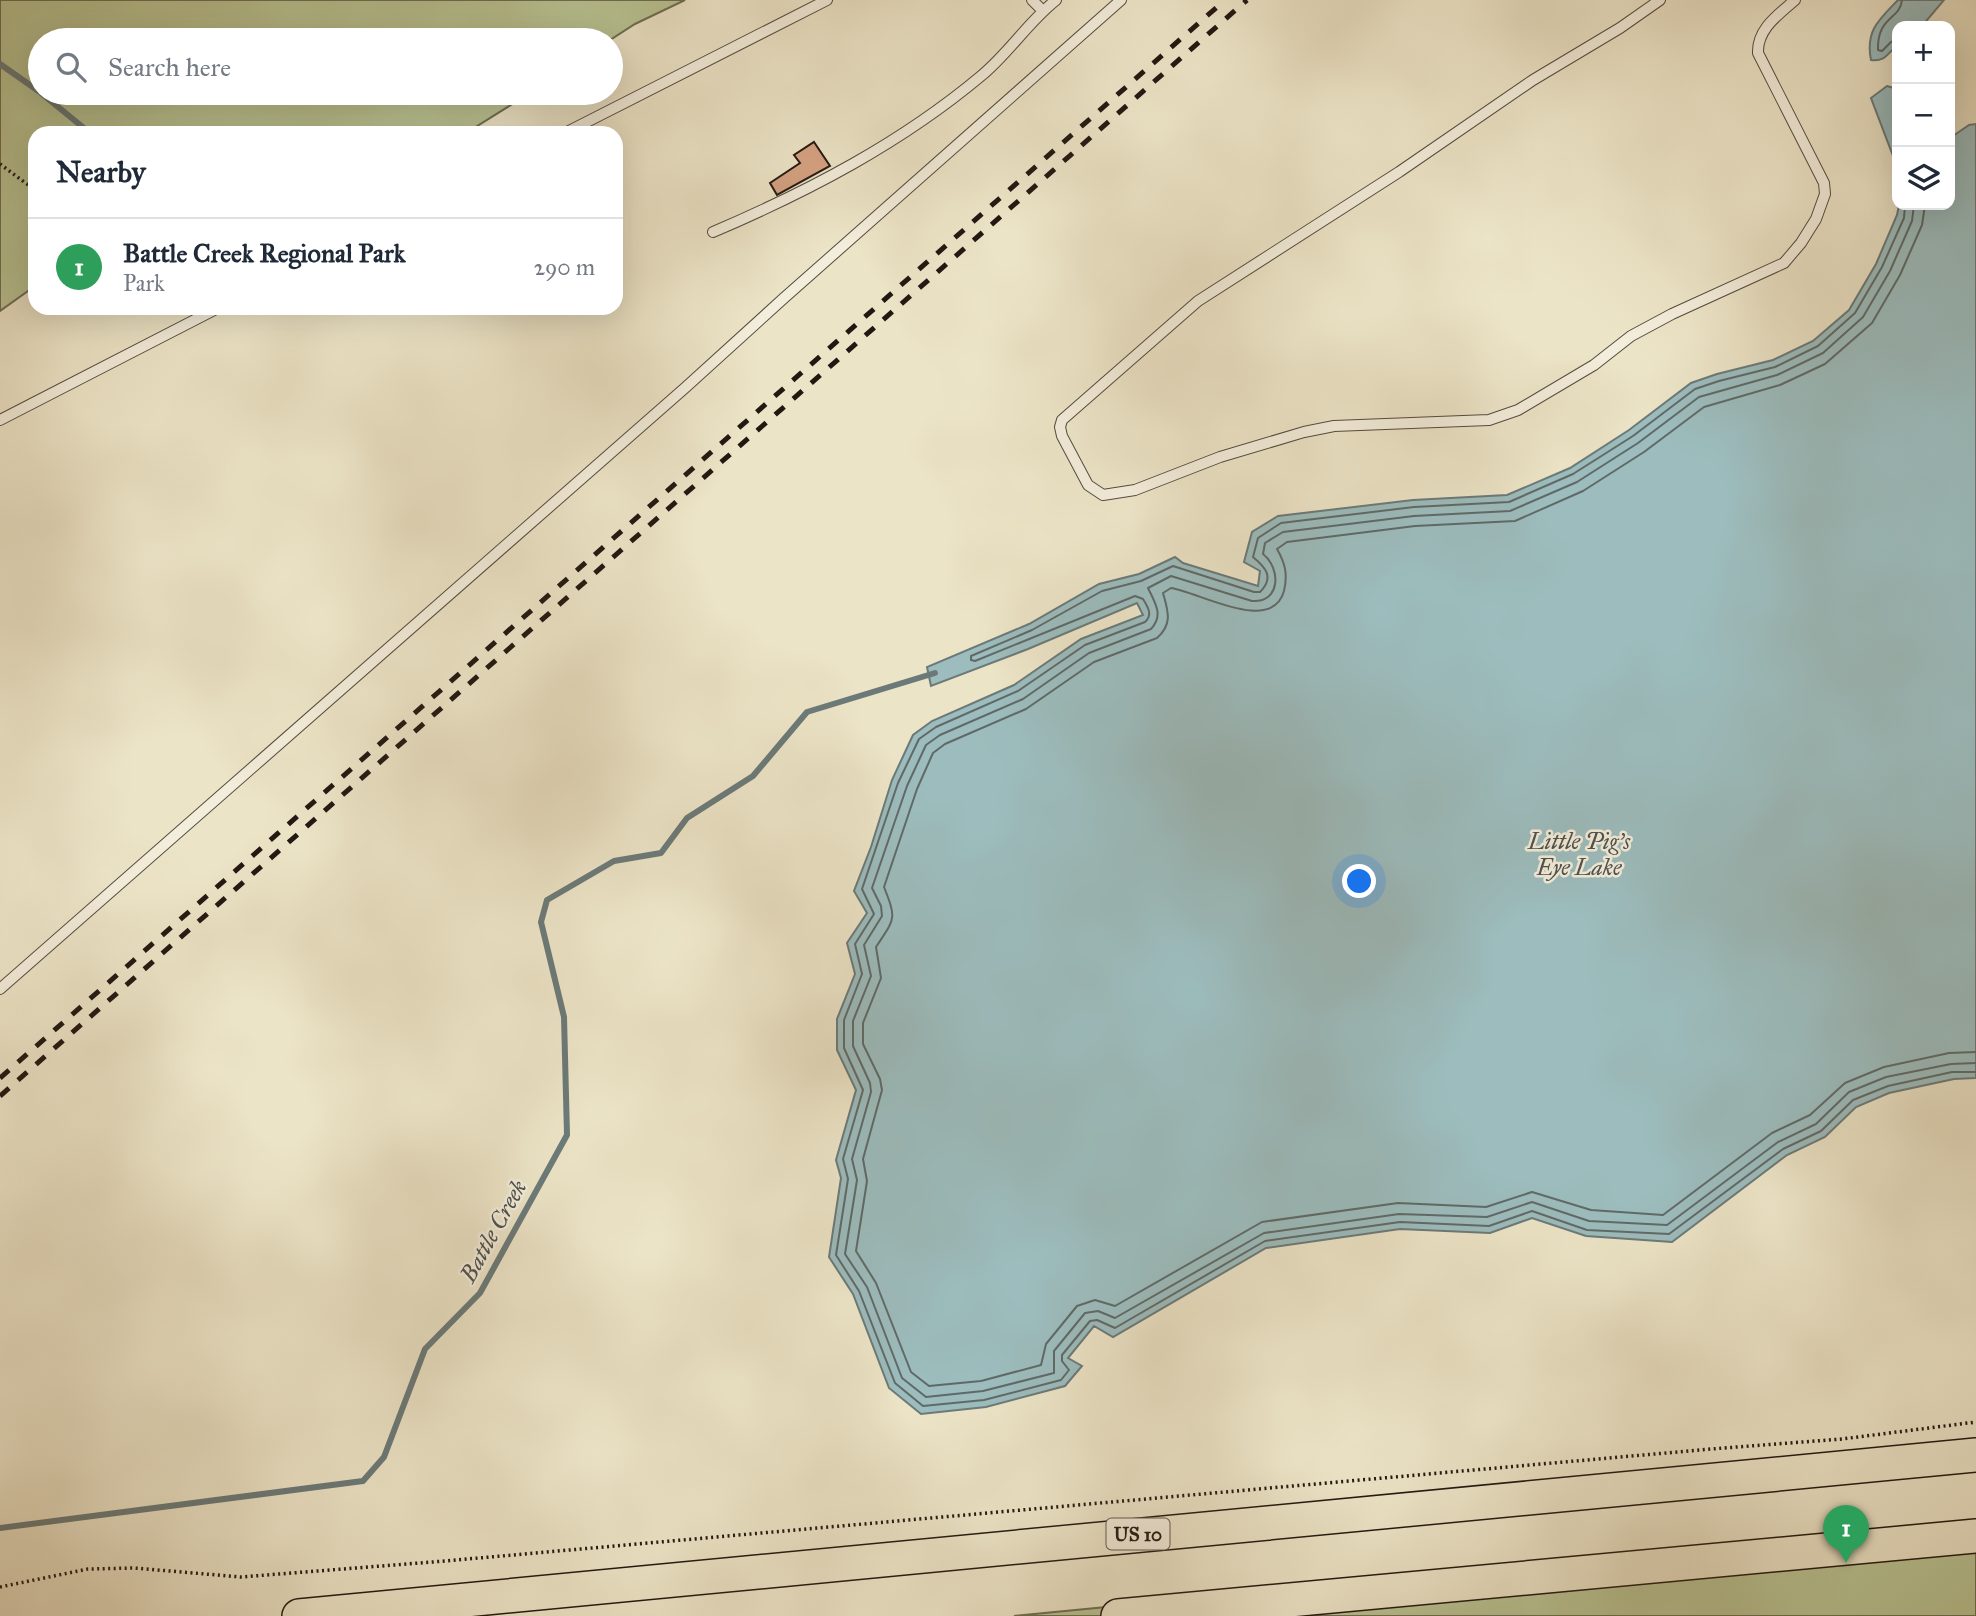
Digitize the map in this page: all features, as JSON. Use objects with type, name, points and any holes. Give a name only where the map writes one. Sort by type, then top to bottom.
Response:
[{"type":"highway","name":"US 10","points":[[299,1616],[1976,1455]]},
{"type":"highway","points":[[1118,1616],[1976,1536]]},
{"type":"lane","points":[[623,104],[827,0]]},
{"type":"lane","points":[[1032,0],[1043,11]]},
{"type":"lane","points":[[713,232],[814,186],[923,120],[985,73],[1056,0]]},
{"type":"lane","points":[[0,989],[686,387],[1121,0]]},
{"type":"lane","points":[[1660,0],[1620,28],[1533,80],[1399,172],[1198,301],[1062,420],[1062,436],[1088,485],[1103,495],[1135,490],[1263,443],[1334,426],[1489,420],[1518,410],[1559,387],[1632,336],[1662,320],[1784,263],[1816,219],[1825,194],[1824,183],[1758,53],[1757,43],[1765,29],[1795,0]]},
{"type":"lane","points":[[579,126],[620,105]]},
{"type":"lane","points":[[0,420],[205,315]]},
{"type":"path","points":[[0,164],[28,185]]},
{"type":"path","points":[[0,1587],[88,1569],[134,1568],[241,1577],[444,1562],[1842,1439],[1976,1422]]},
{"type":"green space","points":[[0,0],[685,0],[623,32],[623,28],[28,28],[28,105],[511,105],[477,126],[28,126],[28,291],[0,311]]},
{"type":"green space","points":[[1976,1538],[1976,1616],[1014,1616],[1168,1601]]},
{"type":"water","points":[[1898,0],[1944,0],[1926,21],[1892,21],[1892,50],[1883,58],[1871,60],[1870,41],[1880,19]]},
{"type":"water","points":[[1887,86],[1892,88],[1892,153],[1871,98]]},
{"type":"water","name":"Little Pig's Eye Lake","points":[[1976,124],[1976,1078],[1954,1079],[1889,1093],[1856,1107],[1825,1137],[1787,1155],[1672,1242],[1586,1236],[1532,1218],[1490,1233],[1400,1229],[1266,1248],[1113,1337],[1094,1326],[1068,1358],[1082,1366],[1065,1386],[986,1407],[921,1414],[889,1388],[853,1294],[829,1257],[841,1178],[836,1160],[856,1090],[837,1050],[837,1019],[855,974],[847,943],[867,913],[854,891],[892,780],[913,735],[932,721],[1014,685],[1081,639],[1143,615],[1137,603],[931,686],[927,667],[1029,624],[1099,584],[1139,574],[1175,557],[1183,563],[1258,586],[1260,571],[1244,562],[1252,532],[1278,516],[1413,500],[1507,495],[1570,468],[1629,430],[1691,383],[1773,360],[1813,341],[1849,310],[1876,264],[1898,210],[1955,210],[1955,135],[1969,125]]},
{"type":"building","points":[[814,142],[830,166],[777,195],[770,183],[800,163],[794,155]]},
{"type":"waterway","name":"Battle Creek","points":[[0,64],[28,84]]},
{"type":"waterway","name":"Battle Creek","points":[[56,105],[81,126]]},
{"type":"waterway","name":"Battle Creek","points":[[0,1528],[363,1481],[384,1457],[425,1349],[480,1293],[567,1135],[564,1017],[541,922],[547,900],[614,861],[661,853],[687,818],[753,776],[807,712],[935,673]]},
{"type":"railway","points":[[0,1078],[1225,0]]},
{"type":"railway","points":[[0,1096],[1247,0]]},
{"type":"place","name":"Battle Creek Regional Park","points":[[1846,1563]]}]
